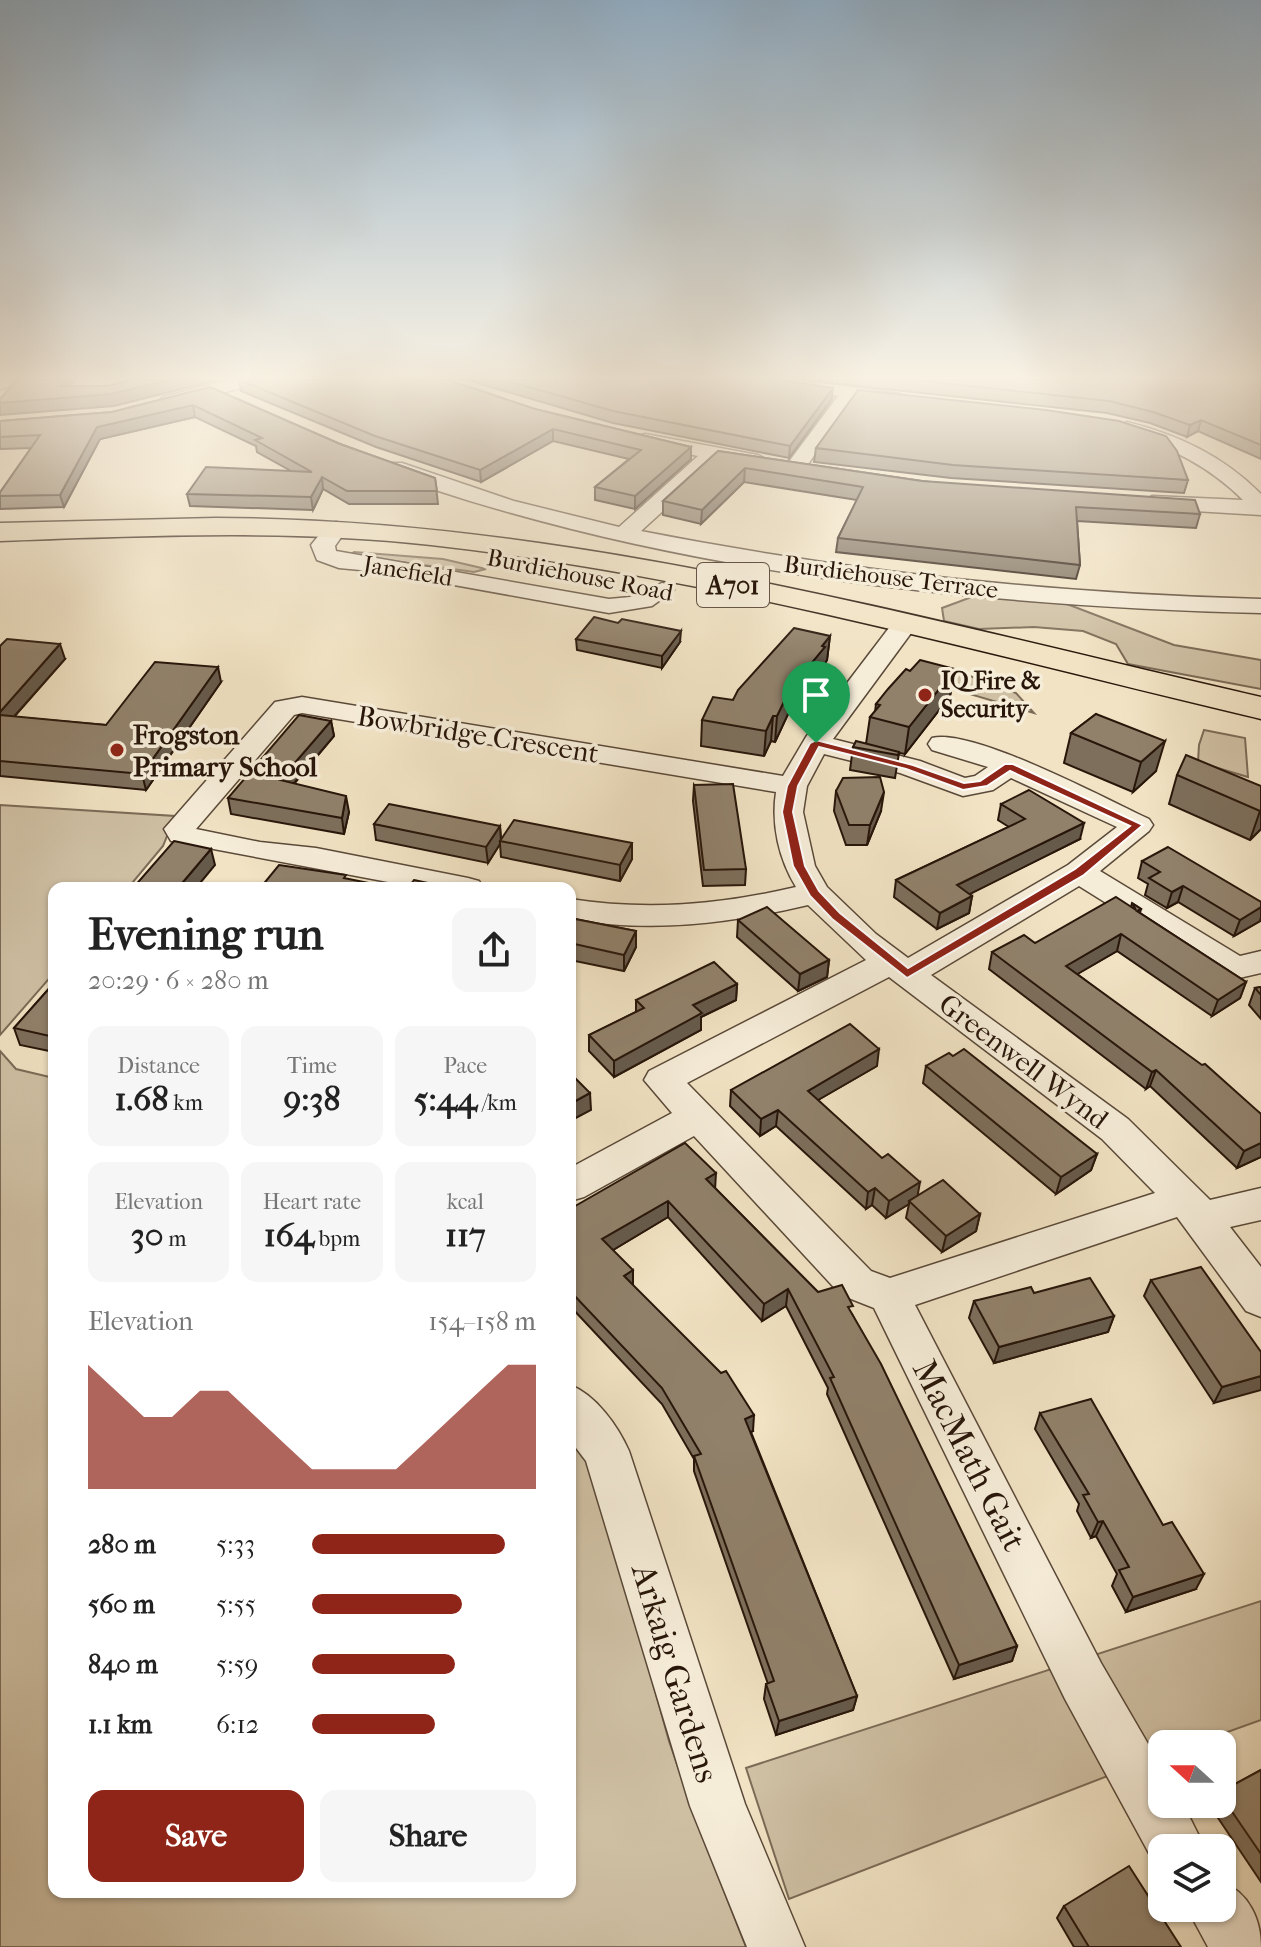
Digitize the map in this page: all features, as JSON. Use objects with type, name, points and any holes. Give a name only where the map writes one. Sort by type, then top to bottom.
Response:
[{"type":"main road","name":"Burdiehouse Road","points":[[0,532],[221,528],[426,535],[564,552],[710,580],[897,635],[1261,730]]},
{"type":"main road","name":"Burdiehouse Road","points":[[332,534],[497,558],[1261,708]]},
{"type":"street","name":"Burdiehouse Terrace","points":[[402,471],[480,498],[623,535],[753,559],[977,588],[1102,599],[1261,606]]},
{"type":"street","points":[[623,535],[694,471]]},
{"type":"street","points":[[819,471],[826,472]]},
{"type":"street","points":[[1225,471],[1261,508]]},
{"type":"street","points":[[1124,501],[1261,508]]},
{"type":"street","name":"Greenwell Wynd","points":[[897,635],[816,743],[792,786],[788,812],[791,839],[799,866],[815,893],[864,942],[1115,1129],[1194,1208],[1261,1299]]},
{"type":"street","name":"Bowbridge Crescent","points":[[439,882],[316,857],[260,851],[182,835],[179,829],[285,708],[302,705],[792,786]]},
{"type":"street","points":[[816,743],[910,767],[963,787],[983,784],[1009,766]]},
{"type":"street","points":[[942,744],[989,757],[1138,825],[1079,872],[899,968],[662,1080],[856,1283],[889,1296],[1194,1208],[1261,1204]]},
{"type":"street","points":[[1079,872],[1235,968],[1261,962]]},
{"type":"street","points":[[576,910],[631,917],[696,917],[736,912],[815,893]]},
{"type":"street","points":[[576,1183],[698,1116]]},
{"type":"street","name":"MacMath Gait","points":[[889,1296],[1083,1681],[1169,1834]]},
{"type":"street","name":"Arkaig Gardens","points":[[576,1413],[606,1451],[718,1806],[776,1947]]},
{"type":"street","points":[[1225,1922],[1242,1947]]},
{"type":"shaded area","points":[[354,552],[443,559],[486,569],[474,572],[350,555]]},
{"type":"shaded area","points":[[977,595],[1067,604],[1174,645],[1261,660],[1261,689],[1128,664],[1116,644],[1083,631],[1034,627],[979,629],[944,621],[942,608]]},
{"type":"shaded area","points":[[930,666],[967,675],[1016,693],[1034,713],[909,676]]},
{"type":"shaded area","points":[[1204,730],[1245,738],[1248,777],[1198,762]]},
{"type":"shaded area","points":[[0,805],[175,816],[163,846],[133,882],[48,882],[48,980],[0,1035]]},
{"type":"shaded area","points":[[0,1051],[16,1069],[48,1077],[48,1898],[576,1898],[576,1443],[591,1461],[669,1741],[746,1947],[0,1947]]},
{"type":"shaded area","points":[[1261,1601],[1261,1720],[1233,1730],[1148,1730],[1148,1760],[789,1899],[746,1768]]},
{"type":"building","points":[[15,471],[73,471],[60,495],[0,496]]},
{"type":"building","points":[[203,471],[415,471],[435,478],[437,491],[347,491],[322,477],[311,497],[187,494]]},
{"type":"building","points":[[615,471],[664,471],[635,496],[595,487]]},
{"type":"building","points":[[696,471],[742,471],[702,510],[663,501]]},
{"type":"building","points":[[763,471],[853,471],[922,481],[1195,500],[1200,514],[1076,507],[1080,565],[838,538],[863,487]]},
{"type":"building","points":[[1045,471],[1185,471],[1188,480]]},
{"type":"building","points":[[594,617],[618,623],[622,619],[681,631],[662,656],[576,639]]},
{"type":"building","points":[[794,628],[830,636],[822,646],[825,647],[790,689],[766,731],[702,720],[713,697],[733,700],[738,690]]},
{"type":"building","points":[[7,639],[60,644],[0,712],[0,646]]},
{"type":"building","points":[[920,660],[955,669],[909,727],[870,717],[888,689],[906,669],[910,671]]},
{"type":"building","points":[[155,662],[218,667],[142,774],[0,761],[0,715],[106,725]]},
{"type":"building","points":[[1096,714],[1165,741],[1141,762],[1071,733]]},
{"type":"building","points":[[299,715],[331,721],[280,780],[346,796],[342,818],[228,798]]},
{"type":"building","points":[[856,741],[899,752],[898,755],[853,747]]},
{"type":"building","points":[[1186,755],[1261,786],[1261,810],[1177,775]]},
{"type":"building","points":[[880,777],[884,792],[870,825],[849,825],[836,791],[843,778]]},
{"type":"building","points":[[733,784],[746,869],[704,870],[694,785]]},
{"type":"building","points":[[1029,790],[1084,823],[957,885],[972,896],[940,913],[896,880],[1025,819],[1001,804]]},
{"type":"building","points":[[389,804],[500,826],[486,847],[374,824]]},
{"type":"building","points":[[514,820],[632,843],[620,865],[500,841]]},
{"type":"building","points":[[174,841],[211,849],[183,882],[138,882]]},
{"type":"building","points":[[1168,847],[1261,902],[1261,907],[1240,920],[1183,886],[1172,892],[1149,878],[1160,872],[1142,861]]},
{"type":"building","points":[[279,865],[346,875],[344,878],[364,882],[265,882]]},
{"type":"building","points":[[1116,897],[1136,910],[1132,903],[1141,909],[1137,911],[1246,982],[1218,1000],[1121,934],[1066,966],[1202,1065],[1205,1064],[1261,1114],[1261,1143],[1244,1151],[1156,1070],[1152,1072],[992,952],[1024,935],[1035,943]]},
{"type":"building","points":[[767,907],[829,960],[800,974],[738,920]]},
{"type":"building","points":[[576,919],[636,931],[624,955],[576,944]]},
{"type":"building","points":[[714,962],[737,984],[693,1005],[702,1013],[614,1061],[589,1035],[644,1008],[636,1000]]},
{"type":"building","points":[[48,990],[48,1036],[14,1028]]},
{"type":"building","points":[[850,1024],[879,1049],[808,1091],[882,1158],[888,1154],[920,1182],[889,1201],[875,1188],[868,1192],[778,1110],[761,1119],[731,1090]]},
{"type":"building","points":[[964,1049],[1097,1154],[1061,1177],[926,1066],[949,1053],[953,1056]]},
{"type":"building","points":[[576,1079],[590,1093],[576,1101]]},
{"type":"building","points":[[685,1143],[716,1173],[706,1179],[818,1292],[842,1285],[853,1306],[848,1307],[881,1364],[1017,1646],[959,1665],[830,1378],[834,1377],[788,1289],[764,1304],[668,1201],[602,1239],[633,1270],[624,1276],[721,1373],[726,1371],[754,1415],[745,1419],[857,1696],[779,1721],[766,1684],[774,1681],[694,1456],[701,1454],[662,1388],[576,1297],[576,1206]]},
{"type":"building","points":[[943,1180],[980,1214],[946,1236],[909,1201]]},
{"type":"building","points":[[1201,1267],[1261,1352],[1261,1376],[1222,1387],[1151,1280]]},
{"type":"building","points":[[1090,1278],[1114,1316],[999,1347],[974,1301],[1031,1287],[1034,1293]]},
{"type":"building","points":[[1091,1399],[1163,1525],[1172,1522],[1204,1574],[1133,1597],[1119,1570],[1129,1567],[1103,1521],[1098,1522],[1083,1495],[1089,1494],[1040,1413]]},
{"type":"building","points":[[1261,1770],[1261,1854],[1236,1817],[1236,1783]]},
{"type":"building","points":[[1129,1866],[1148,1896],[1148,1922],[1165,1922],[1181,1947],[1089,1947],[1064,1906]]},
{"type":"place","name":"IQ Fire & Security","points":[[925,695]]},
{"type":"place","name":"Frogston Primary School","points":[[117,750]]},
{"type":"route","points":[[816,743],[910,767],[963,787],[983,784],[1009,766],[1138,825],[1079,872],[907,974],[864,942],[836,916],[815,893],[799,866],[791,839],[788,812],[792,786],[816,743]]}]
